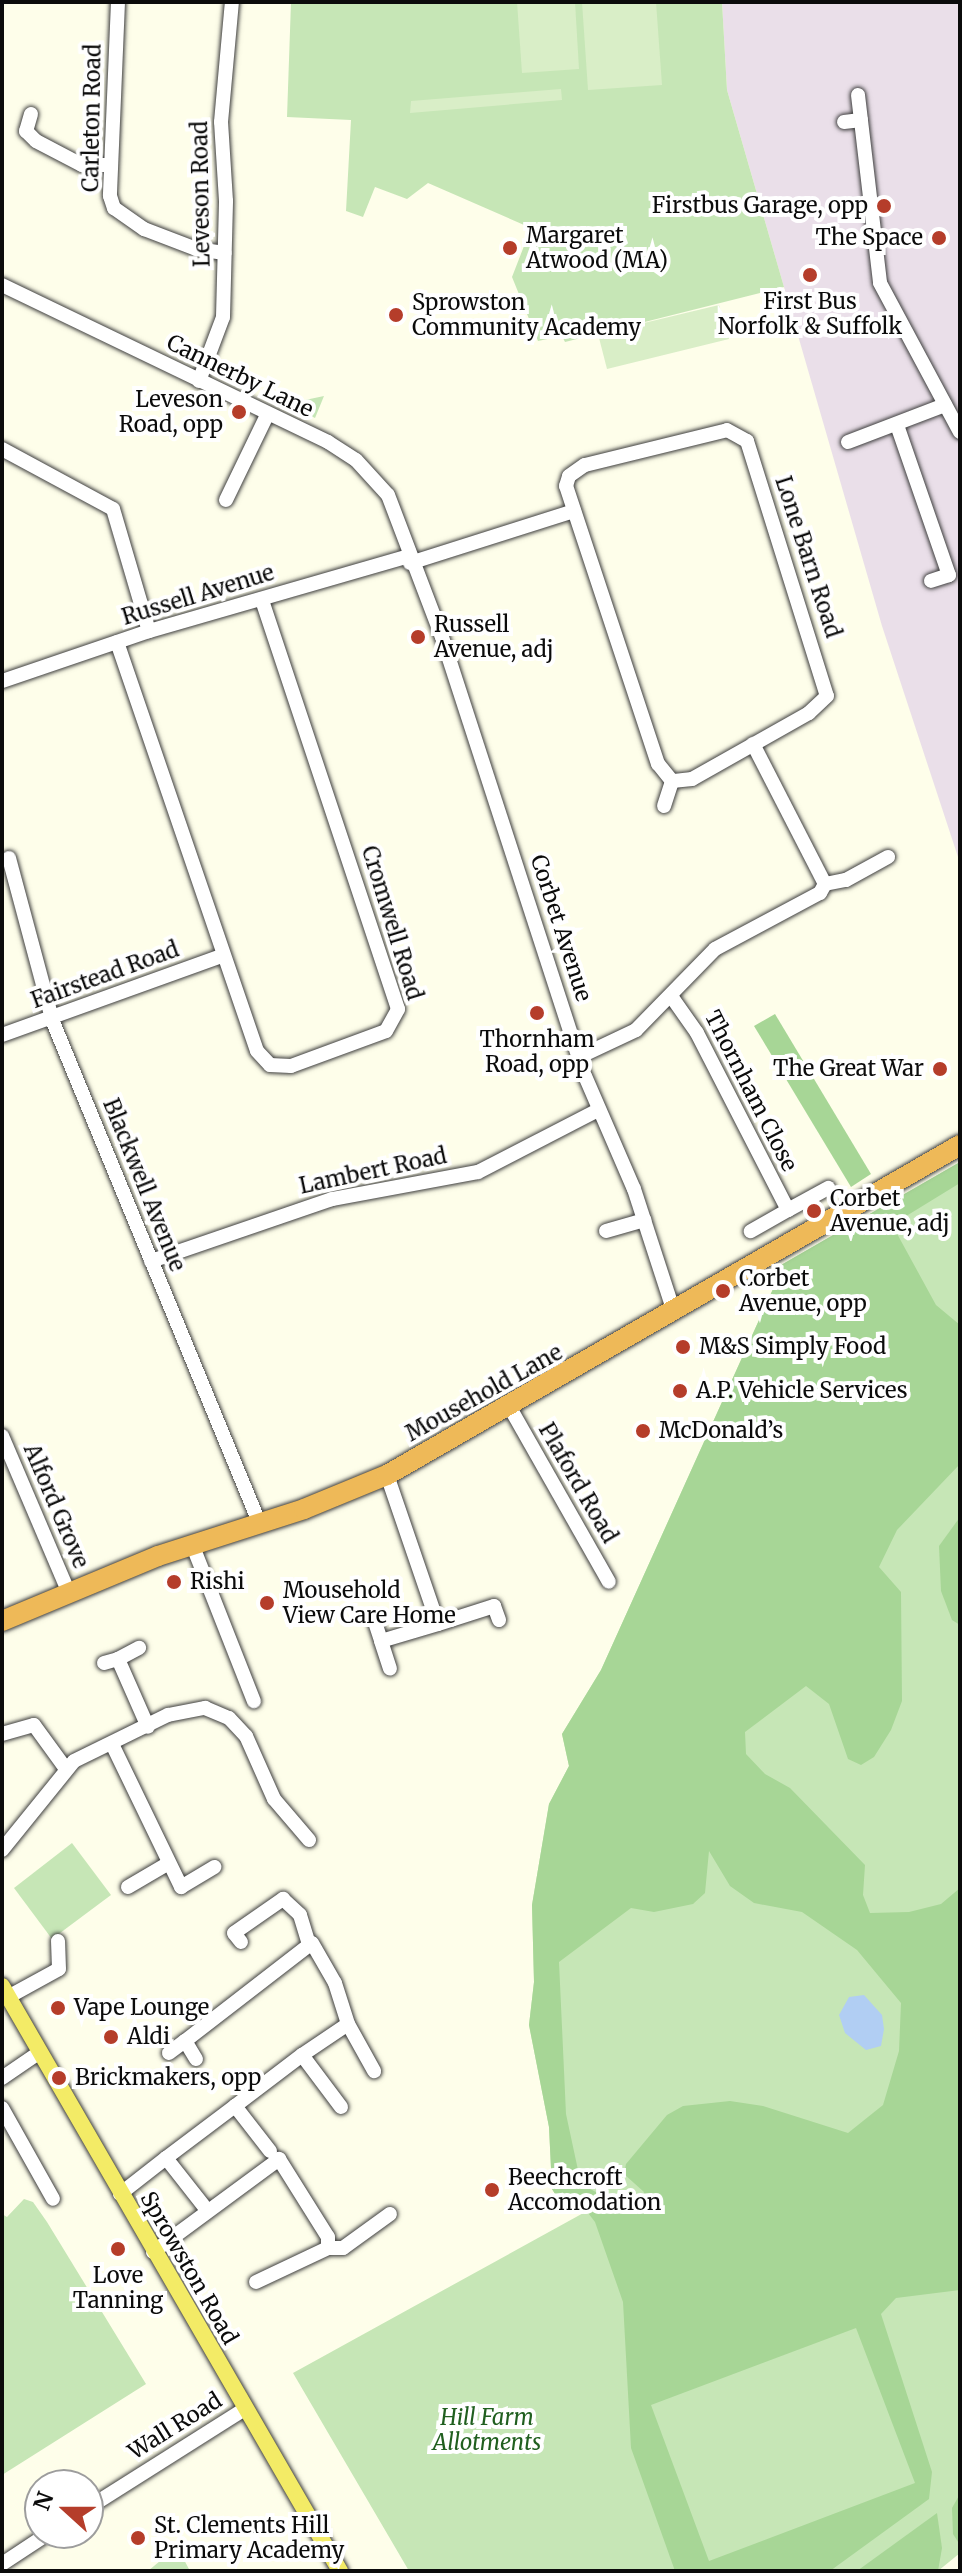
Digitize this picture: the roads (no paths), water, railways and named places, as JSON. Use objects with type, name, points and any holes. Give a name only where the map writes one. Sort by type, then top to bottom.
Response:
[{"type":"highway","name":"Mousehold Lane","points":[[2,1621],[192,1544],[387,1475],[960,1145]]},
{"type":"main road","name":"Sprowston Road","points":[[5,1992],[340,2571]]},
{"type":"street","name":"Carleton Road","points":[[118,2],[110,196],[124,219],[196,249],[225,253]]},
{"type":"street","name":"Leveson Road","points":[[199,381],[222,327],[225,253],[221,122],[232,2]]},
{"type":"street","points":[[858,95],[880,283],[960,432]]},
{"type":"street","points":[[31,114],[23,131],[82,165],[110,165]]},
{"type":"street","points":[[844,122],[861,120]]},
{"type":"street","name":"Cannerby Lane","points":[[2,285],[328,442],[372,474],[388,495],[409,560]]},
{"type":"street","points":[[848,442],[945,405]]},
{"type":"street","points":[[226,500],[267,415]]},
{"type":"street","points":[[897,425],[954,573],[931,581]]},
{"type":"street","name":"Lone Barn Road","points":[[727,430],[747,441],[828,688],[822,704],[692,779],[672,781],[658,764],[574,511],[564,474],[585,465],[727,430]]},
{"type":"street","points":[[2,449],[113,509],[127,542],[149,631]]},
{"type":"street","points":[[409,560],[574,511]]},
{"type":"street","name":"Russell Avenue","points":[[2,681],[149,631],[409,560]]},
{"type":"street","name":"Corbet Avenue","points":[[409,560],[442,637],[579,1057],[644,1220],[674,1312]]},
{"type":"street","name":"Cromwell Road","points":[[117,642],[257,1051],[270,1065],[291,1066],[386,1031],[397,1017],[262,599]]},
{"type":"street","points":[[753,744],[825,884]]},
{"type":"street","points":[[664,806],[672,781]]},
{"type":"street","points":[[825,884],[846,880],[888,857]]},
{"type":"street","name":"Blackwell Avenue","points":[[9,858],[51,1017],[259,1522]]},
{"type":"street","points":[[579,1057],[636,1030],[715,949],[820,893],[825,884]]},
{"type":"street","name":"Fairstead Road","points":[[2,1035],[222,956]]},
{"type":"street","name":"Thornham Close","points":[[671,996],[697,1033],[788,1210]]},
{"type":"street","name":"Lambert Road","points":[[151,1261],[332,1199],[478,1172],[598,1110]]},
{"type":"street","points":[[751,1231],[828,1188]]},
{"type":"street","points":[[606,1231],[644,1220]]},
{"type":"street","name":"Plaford Road","points":[[509,1406],[609,1582]]},
{"type":"street","name":"Alford Grove","points":[[2,1436],[69,1593]]},
{"type":"street","points":[[387,1475],[438,1624]]},
{"type":"street","points":[[192,1544],[254,1701]]},
{"type":"street","points":[[381,1641],[494,1607]]},
{"type":"street","points":[[374,1619],[390,1669]]},
{"type":"street","points":[[139,1648],[111,1661],[148,1727]]},
{"type":"street","points":[[2,1850],[66,1769],[85,1754],[187,1709],[205,1708],[229,1718],[246,1736],[274,1799],[309,1840]]},
{"type":"street","points":[[2,1734],[34,1725],[66,1769]]},
{"type":"street","points":[[112,1744],[167,1864],[181,1887],[214,1867]]},
{"type":"street","points":[[128,1887],[167,1864]]},
{"type":"street","points":[[233,1938],[277,1901],[289,1900],[300,1915],[309,1945]]},
{"type":"street","points":[[5,1992],[59,1969],[58,1941]]},
{"type":"street","points":[[169,2053],[312,1943],[335,1983],[348,2024],[374,2071]]},
{"type":"street","points":[[120,2194],[302,2055],[348,2024]]},
{"type":"street","points":[[185,2041],[196,2059]]},
{"type":"street","points":[[2,2078],[40,2052]]},
{"type":"street","points":[[302,2055],[341,2107]]},
{"type":"street","points":[[235,2106],[270,2151]]},
{"type":"street","points":[[2,2108],[45,2194]]},
{"type":"street","points":[[166,2158],[203,2205]]},
{"type":"street","points":[[153,2252],[279,2159],[328,2237],[328,2248]]},
{"type":"street","points":[[256,2282],[328,2248],[343,2248],[390,2214]]},
{"type":"street","name":"Wall Road","points":[[104,2498],[246,2408]]},
{"type":"street","points":[[2,2564],[25,2549]]},
{"type":"water","points":[[864,1995],[882,2015],[884,2029],[881,2046],[866,2050],[845,2033],[839,2015],[849,1997]]},
{"type":"place","name":"Firstbus Garage, opp","points":[[884,206]]},
{"type":"place","name":"The Space","points":[[939,238]]},
{"type":"place","name":"Margaret Atwood (MA)","points":[[510,248]]},
{"type":"place","name":"First Bus Norfolk & Suffolk","points":[[810,275]]},
{"type":"place","name":"Sprowston Community Academy","points":[[396,315]]},
{"type":"place","name":"Leveson Road, opp","points":[[239,412]]},
{"type":"place","name":"Russell Avenue, adj","points":[[418,637]]},
{"type":"place","name":"Thornham Road, opp","points":[[537,1013]]},
{"type":"place","name":"The Great War","points":[[940,1069]]},
{"type":"place","name":"Corbet Avenue, adj","points":[[814,1211]]},
{"type":"place","name":"Corbet Avenue, opp","points":[[723,1291]]},
{"type":"place","name":"M&S Simply Food","points":[[683,1347]]},
{"type":"place","name":"A.P. Vehicle Services","points":[[680,1391]]},
{"type":"place","name":"McDonald’s","points":[[643,1431]]},
{"type":"place","name":"Rishi","points":[[174,1582]]},
{"type":"place","name":"Mousehold View Care Home","points":[[267,1603]]},
{"type":"place","name":"Vape Lounge","points":[[58,2008]]},
{"type":"place","name":"Aldi","points":[[111,2037]]},
{"type":"place","name":"Brickmakers, opp","points":[[59,2078]]},
{"type":"place","name":"Beechcroft Accomodation","points":[[492,2190]]},
{"type":"place","name":"Love Tanning","points":[[118,2249]]},
{"type":"place","name":"St. Clements Hill Primary Academy","points":[[138,2538]]},
{"type":"park label","name":"Hill Farm Allotments","points":[[487,2430]]}]
